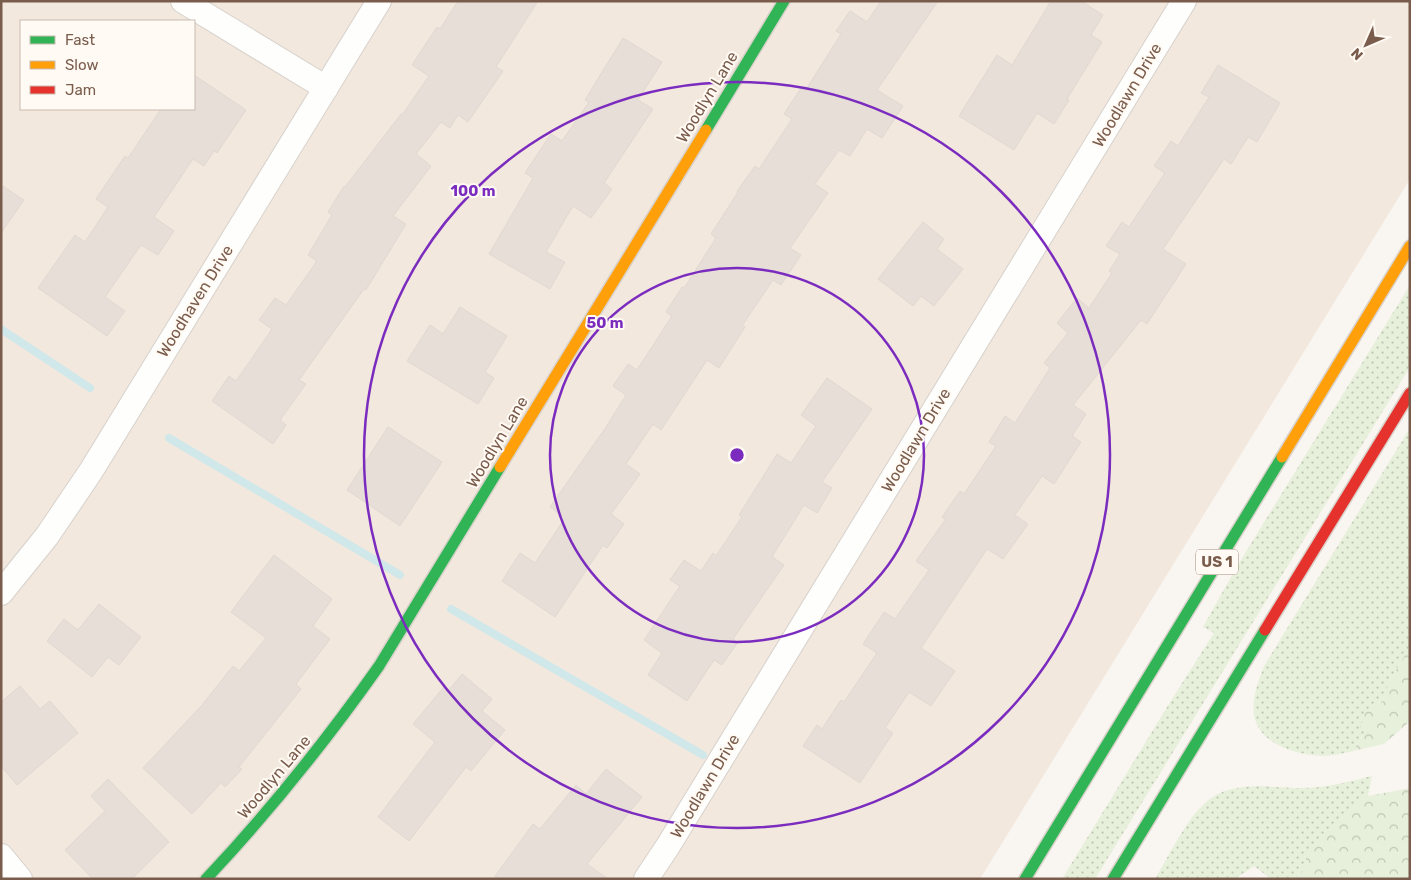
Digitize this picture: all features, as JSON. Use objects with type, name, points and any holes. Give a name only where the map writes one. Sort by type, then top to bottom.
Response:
[{"type":"main road","name":"Woodlyn Lane","points":[[206,879],[283,795],[343,718],[379,666],[784,1]]},
{"type":"main road","name":"US 1","points":[[1025,879],[1410,246]]},
{"type":"main road","points":[[1113,879],[1410,393]]},
{"type":"street","points":[[183,1],[326,88]]},
{"type":"street","name":"Woodhaven Drive","points":[[1,592],[47,536],[91,471],[379,1]]},
{"type":"street","name":"Woodlawn Drive","points":[[646,879],[668,846],[1184,1]]},
{"type":"street","points":[[1,856],[20,879]]},
{"type":"shaded area","points":[[1,1],[1410,1],[1410,179],[980,879],[1,879]]},
{"type":"green space","points":[[1410,285],[1410,367],[1095,879],[1062,879],[1214,633],[1203,627],[1236,568]]},
{"type":"green space","points":[[1410,428],[1410,647],[1390,680],[1382,703],[1353,751],[1323,756],[1291,750],[1271,741],[1257,725],[1254,715],[1254,702],[1264,666]]},
{"type":"green space","points":[[1410,647],[1410,721],[1384,744],[1353,751],[1365,732],[1360,727],[1366,711],[1382,703],[1390,680]]},
{"type":"green space","points":[[1372,776],[1368,796],[1322,835],[1306,869],[1295,879],[1271,879],[1254,866],[1235,879],[1155,879],[1191,819],[1205,803],[1217,794],[1245,787],[1320,787]]},
{"type":"green space","points":[[1410,788],[1410,879],[1295,879],[1306,869],[1306,852],[1322,835],[1368,796]]},
{"type":"building","points":[[458,1],[538,1],[496,67],[503,71],[468,122],[458,115],[450,128],[441,122],[416,154],[431,166],[393,216],[406,224],[366,290],[364,289],[299,380],[306,384],[280,420],[286,425],[273,444],[212,401],[229,376],[236,381],[272,329],[259,320],[275,298],[286,305],[317,261],[308,255],[332,215],[328,212],[344,186],[402,115],[429,76],[412,65],[437,27],[440,29]]},
{"type":"building","points":[[881,1],[938,1],[877,90],[903,106],[882,138],[867,129],[850,156],[839,150],[815,184],[828,193],[790,248],[801,255],[781,285],[773,280],[742,326],[745,327],[719,368],[707,360],[661,430],[653,424],[626,464],[640,474],[611,514],[624,524],[607,548],[603,545],[555,617],[502,581],[520,553],[535,563],[565,518],[550,507],[626,395],[613,386],[628,364],[637,370],[672,316],[666,312],[716,238],[711,234],[737,191],[755,166],[759,169],[792,119],[784,114],[801,88],[805,91],[841,34],[836,31],[850,11],[867,22]]},
{"type":"building","points":[[1051,1],[1081,1],[1103,15],[1091,35],[1102,42],[1054,124],[1037,113],[1014,150],[959,116],[997,55],[1012,65]]},
{"type":"building","points":[[623,38],[662,62],[638,100],[653,109],[604,183],[612,189],[591,218],[573,206],[546,252],[565,262],[550,289],[489,254],[533,178],[525,173],[551,134],[562,141],[589,102],[585,100]]},
{"type":"building","points":[[1218,65],[1280,103],[1257,142],[1248,137],[1231,164],[1224,159],[1163,249],[1186,264],[1147,324],[1141,320],[1073,405],[1086,414],[1072,436],[1081,442],[1054,484],[1042,476],[1015,515],[1028,524],[1003,559],[987,549],[921,648],[955,671],[931,706],[909,692],[885,728],[893,733],[860,783],[803,746],[817,725],[822,729],[841,700],[844,702],[877,653],[863,644],[884,612],[895,619],[929,570],[916,561],[945,520],[942,517],[960,491],[964,494],[996,446],[989,442],[1005,416],[1015,423],[1050,368],[1044,363],[1068,333],[1057,323],[1077,298],[1089,308],[1112,273],[1109,271],[1120,254],[1106,246],[1122,222],[1129,227],[1165,173],[1154,166],[1171,141],[1178,146],[1209,97],[1201,93]]},
{"type":"building","points":[[195,76],[246,110],[217,153],[214,151],[204,166],[193,159],[154,217],[174,231],[158,255],[141,245],[105,297],[125,311],[107,336],[38,288],[75,235],[85,242],[108,207],[96,199],[125,156],[128,158],[160,110],[195,110]]},
{"type":"building","points":[[1,185],[24,200],[1,233]]},
{"type":"building","points":[[923,222],[944,239],[937,249],[963,269],[934,306],[921,296],[913,306],[878,279]]},
{"type":"building","points":[[460,307],[507,336],[485,372],[494,378],[478,404],[407,361],[430,325],[443,334]]},
{"type":"building","points":[[827,378],[872,409],[822,482],[832,488],[817,513],[804,505],[772,557],[784,565],[733,639],[738,642],[722,665],[714,660],[687,701],[648,675],[662,653],[644,640],[680,586],[670,580],[684,560],[701,571],[713,553],[716,556],[742,517],[739,515],[777,454],[791,463],[816,426],[801,415]]},
{"type":"building","points":[[388,427],[442,462],[400,526],[347,490]]},
{"type":"building","points":[[274,555],[332,599],[313,626],[330,639],[296,684],[301,689],[239,767],[242,769],[225,787],[221,783],[192,814],[143,768],[202,705],[233,666],[239,671],[266,638],[231,612]]},
{"type":"building","points":[[99,604],[141,637],[119,665],[108,657],[92,677],[47,641],[64,619],[78,630]]},
{"type":"building","points":[[462,674],[492,699],[482,711],[505,730],[471,771],[466,767],[409,841],[378,817],[435,742],[413,724],[444,687],[449,690]]},
{"type":"building","points":[[20,686],[40,709],[50,701],[78,733],[17,785],[1,766],[1,702]]},
{"type":"building","points":[[606,769],[642,797],[587,864],[608,879],[493,879],[533,824],[540,829],[576,785],[586,794]]},
{"type":"building","points":[[108,779],[169,842],[132,879],[93,879],[65,850],[105,811],[91,796]]},
{"type":"waterway","points":[[1,329],[90,388]]},
{"type":"waterway","points":[[169,438],[400,575]]},
{"type":"waterway","points":[[451,609],[703,755]]},
{"type":"traffic: fast","points":[[706,130],[784,1]]},
{"type":"traffic: fast","points":[[1025,879],[1282,457]]},
{"type":"traffic: fast","points":[[206,879],[296,776],[379,666],[500,467]]},
{"type":"traffic: fast","points":[[1113,879],[1265,630]]},
{"type":"traffic: slow","points":[[500,467],[706,130]]},
{"type":"traffic: slow","points":[[1282,457],[1410,246]]},
{"type":"traffic: jam","points":[[1265,630],[1410,393]]}]
